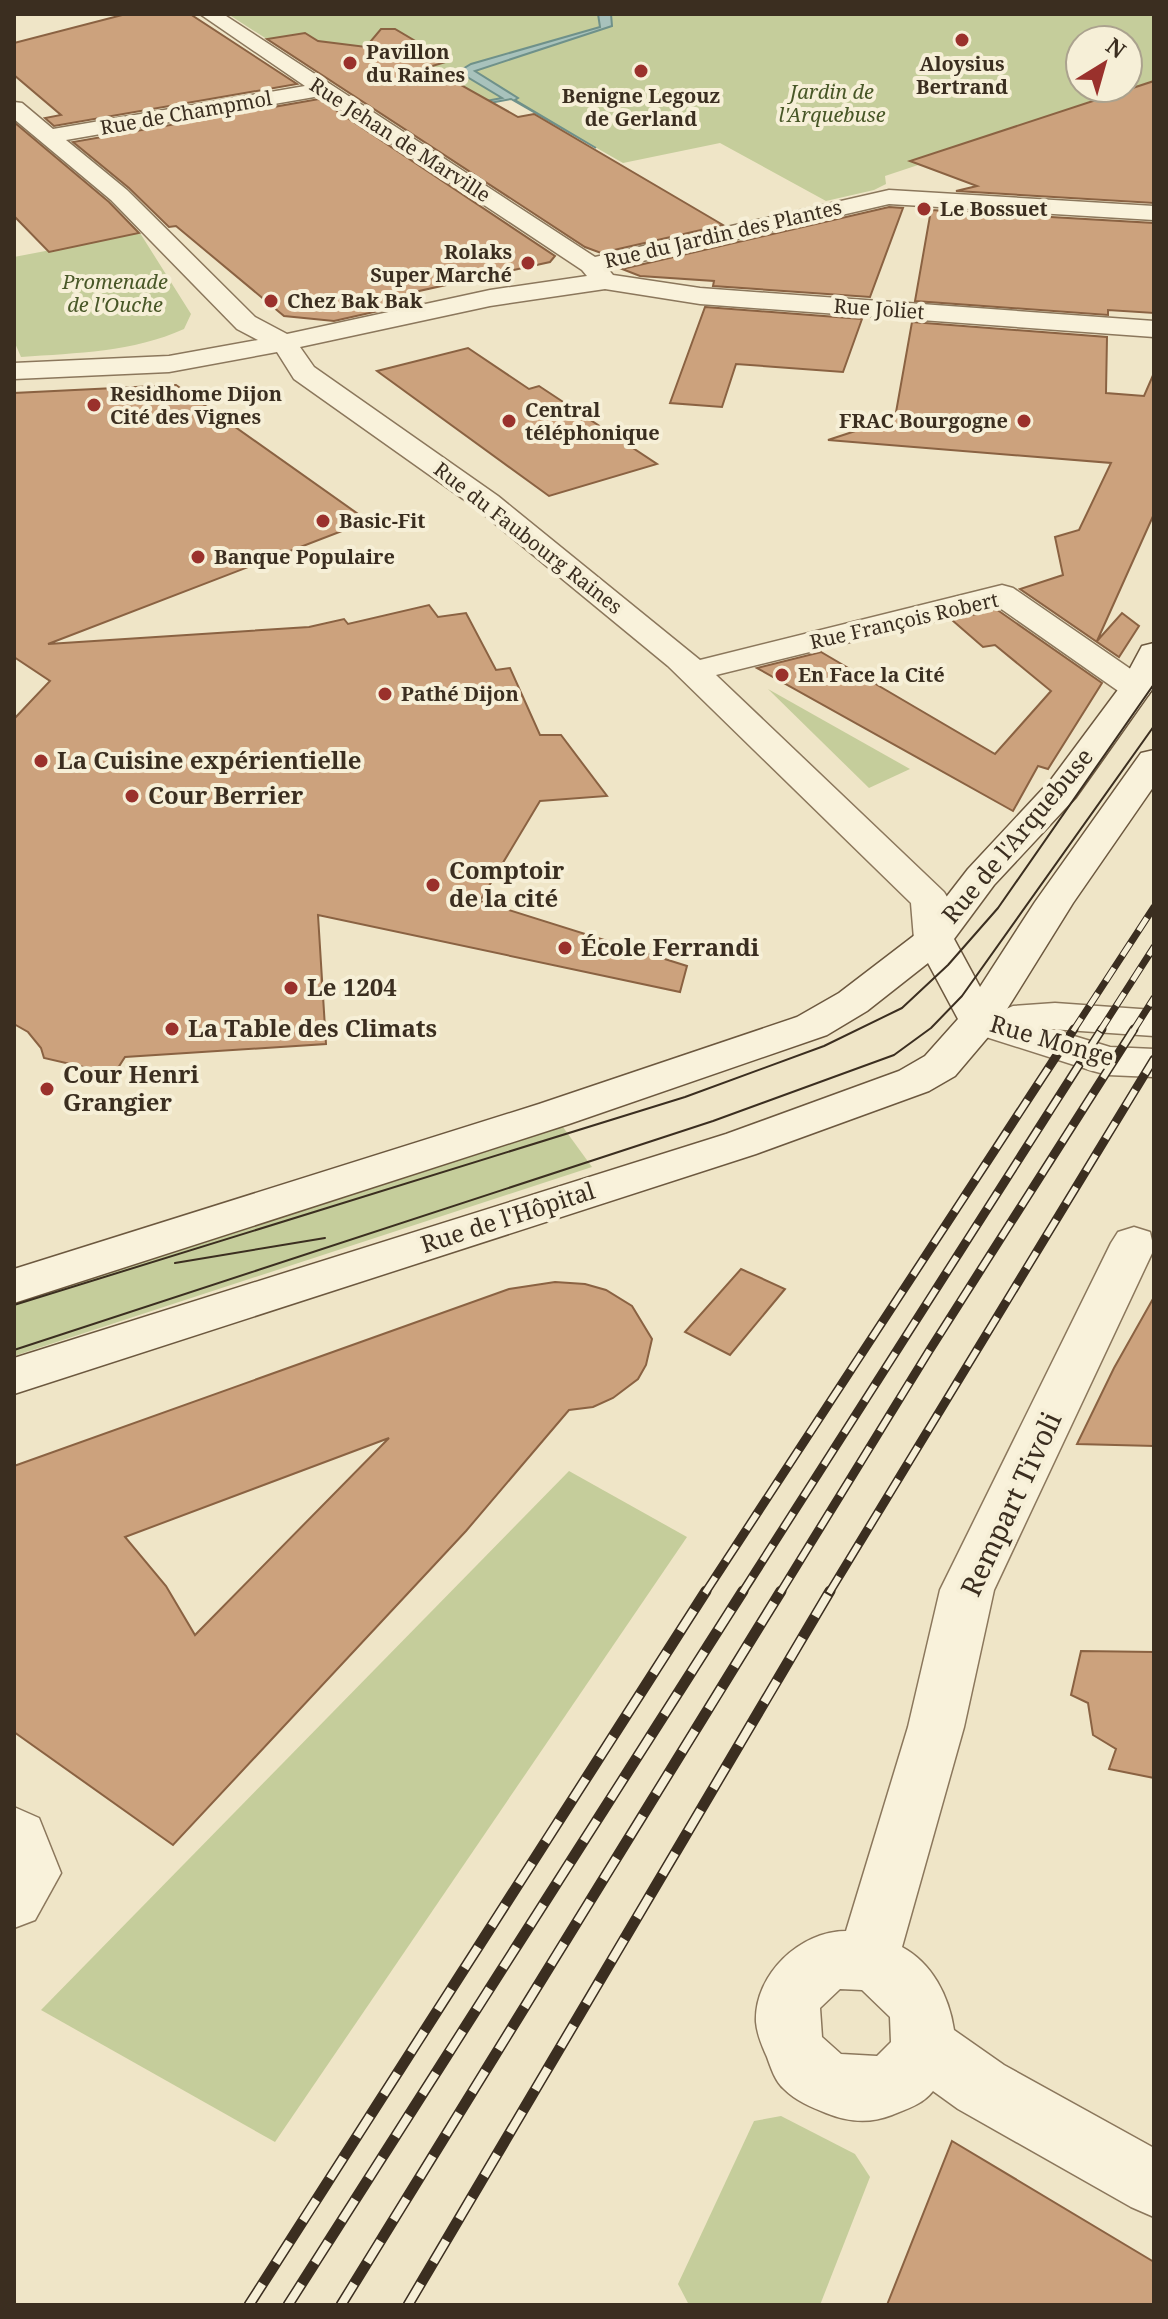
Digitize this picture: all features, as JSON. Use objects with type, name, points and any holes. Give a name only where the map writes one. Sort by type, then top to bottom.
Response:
[{"type":"street","name":"Rue Jehan de Marville","points":[[210,14],[598,273]]},
{"type":"street","name":"Rue de Champmol","points":[[51,136],[322,89]]},
{"type":"street","name":"Rue du Faubourg Raines","points":[[14,108],[119,195],[246,323],[284,343],[304,373],[487,502],[694,671],[930,900],[934,939],[979,1021]]},
{"type":"street","name":"Rue du Jardin des Plantes","points":[[14,371],[169,364],[284,343],[598,273],[889,197],[1154,213]]},
{"type":"street","name":"Rue Joliet","points":[[598,273],[700,296],[1154,329]]},
{"type":"street","name":"Rue François Robert","points":[[694,671],[1002,595],[1136,688]]},
{"type":"street","name":"Rue de l'Arquebuse","points":[[934,939],[981,877],[1063,789],[1136,688],[1154,653]]},
{"type":"street","points":[[979,1021],[1054,902],[1154,761]]},
{"type":"street","points":[[14,1286],[775,1041],[812,1026],[853,1002],[934,939]]},
{"type":"street","name":"Rue Monge","points":[[979,1021],[1055,1016],[1154,1023]]},
{"type":"street","name":"Rue Monge","points":[[979,1021],[1108,1061],[1154,1063]]},
{"type":"street","name":"Rue de l'Hôpital","points":[[14,1376],[741,1144],[900,1086],[940,1066],[979,1021]]},
{"type":"street","name":"Rempart Tivoli","points":[[867,1961],[936,1727],[967,1590],[1134,1243]]},
{"type":"street","points":[[14,1900],[31,1873],[16,1835]]},
{"type":"street","points":[[834,1960],[867,1961],[894,1974],[916,2000],[923,2020],[923,2045],[915,2063],[894,2083],[864,2091],[834,2085],[806,2067],[795,2051],[787,2024],[788,2004],[799,1982],[818,1967],[834,1960]]},
{"type":"street","points":[[923,2045],[981,2087],[1154,2184]]},
{"type":"green space","name":"Jardin de l'Arquebuse","points":[[228,14],[1154,14],[1154,95],[1144,95],[1144,24],[1064,24],[1064,104],[1101,104],[885,176],[886,184],[874,190],[826,201],[720,143],[623,163],[511,99],[393,121]]},
{"type":"green space","name":"Promenade de l'Ouche","points":[[140,233],[191,314],[184,329],[125,347],[21,357],[14,341],[14,257]]},
{"type":"green space","points":[[768,689],[910,769],[869,788]]},
{"type":"green space","points":[[560,1123],[592,1167],[14,1356],[14,1297]]},
{"type":"green space","points":[[569,1471],[687,1537],[275,2142],[41,2010]]},
{"type":"green space","points":[[781,2116],[855,2154],[870,2177],[820,2305],[689,2305],[678,2284],[754,2121]]},
{"type":"water","points":[[598,14],[611,14],[612,26],[475,71],[518,98],[515,100],[596,148],[511,99],[391,119],[502,98],[464,75],[461,70],[471,64],[600,27]]},
{"type":"building","points":[[126,14],[190,14],[297,84],[54,126],[45,118],[61,115],[14,75],[14,43]]},
{"type":"building","points":[[381,29],[395,29],[449,61],[429,67],[518,117],[534,114],[723,225],[601,253],[585,247],[267,39],[305,33],[318,41],[366,47]]},
{"type":"building","points":[[1154,81],[1154,203],[956,191],[977,186],[910,161],[1084,104],[1144,104],[1144,84]]},
{"type":"building","points":[[319,99],[555,256],[550,262],[392,297],[405,305],[334,321],[284,316],[176,226],[169,227],[129,188],[73,142]]},
{"type":"building","points":[[15,123],[109,202],[139,233],[49,252],[14,216]]},
{"type":"building","points":[[889,207],[903,208],[870,297],[713,286],[714,281],[640,276],[622,269]]},
{"type":"building","points":[[931,210],[1154,223],[1154,313],[1108,310],[1108,315],[915,301]]},
{"type":"building","points":[[705,307],[862,319],[843,372],[736,364],[722,407],[670,403]]},
{"type":"building","name":"FRAC Bourgogne","points":[[912,322],[1107,337],[1106,393],[1144,396],[1154,373],[1154,514],[1097,641],[1122,613],[1139,626],[1119,657],[1020,589],[1063,575],[1055,537],[1079,530],[1111,463],[828,440],[895,418]]},
{"type":"building","name":"Central téléphonique","points":[[468,348],[529,389],[539,386],[657,464],[549,496],[377,371]]},
{"type":"building","points":[[176,385],[368,521],[48,644],[309,627],[344,619],[348,624],[429,605],[438,617],[466,613],[496,670],[510,668],[540,735],[561,735],[607,796],[540,801],[480,901],[687,966],[680,992],[318,915],[326,1044],[125,1057],[114,1074],[44,1058],[41,1048],[28,1032],[14,1024],[14,719],[50,681],[14,657],[14,393]]},
{"type":"building","points":[[996,609],[1102,683],[1048,769],[1038,766],[1013,811],[757,668],[821,652],[995,754],[1051,691],[995,645],[983,647],[952,620]]},
{"type":"building","points":[[741,1269],[785,1289],[730,1355],[685,1332]]},
{"type":"building","points":[[555,1282],[585,1284],[606,1290],[632,1306],[652,1339],[646,1365],[638,1379],[613,1398],[593,1407],[569,1410],[466,1531],[173,1845],[14,1732],[14,1466],[509,1289]],"holes":[[[389,1438],[195,1635],[166,1586],[125,1537]]]},
{"type":"building","points":[[1154,1297],[1154,1446],[1077,1444],[1114,1368]]},
{"type":"building","points":[[1081,1651],[1154,1652],[1154,1778],[1109,1769],[1116,1749],[1093,1735],[1088,1703],[1071,1695]]},
{"type":"building","points":[[952,2141],[1154,2262],[1154,2305],[887,2305]]},
{"type":"tram line","points":[[14,1305],[685,1097],[824,1046],[902,1008],[948,965],[998,908],[1154,684]]},
{"type":"tram line","points":[[14,1350],[713,1121],[894,1055],[931,1028],[962,996],[1154,726]]},
{"type":"tram line","points":[[175,1263],[325,1238]]},
{"type":"railway","points":[[1073,1031],[1154,907]]},
{"type":"railway","points":[[1100,1031],[1154,947]]},
{"type":"railway","points":[[1133,1031],[1154,998]]},
{"type":"railway","points":[[705,1593],[1074,1029]]},
{"type":"railway","points":[[742,1593],[1102,1029]]},
{"type":"railway","points":[[780,1593],[929,1351],[1134,1029]]},
{"type":"railway","points":[[829,1593],[1154,1059]]},
{"type":"railway","points":[[249,2305],[706,1591]]},
{"type":"railway","points":[[288,2305],[743,1591]]},
{"type":"railway","points":[[341,2305],[781,1591]]},
{"type":"railway","points":[[408,2305],[830,1591]]},
{"type":"place","name":"Aloysius Bertrand","points":[[962,40]]},
{"type":"place","name":"Pavillon du Raines","points":[[350,63]]},
{"type":"place","name":"Benigne Legouz de Gerland","points":[[641,71]]},
{"type":"place","name":"Le Bossuet","points":[[924,209]]},
{"type":"place","name":"Rolaks Super Marché","points":[[528,263]]},
{"type":"place","name":"Chez Bak Bak","points":[[271,301]]},
{"type":"place","name":"Residhome Dijon Cité des Vignes","points":[[94,405]]},
{"type":"place","name":"Central téléphonique","points":[[509,421]]},
{"type":"place","name":"FRAC Bourgogne","points":[[1024,421]]},
{"type":"place","name":"Basic-Fit","points":[[323,521]]},
{"type":"place","name":"Banque Populaire","points":[[198,557]]},
{"type":"place","name":"En Face la Cité","points":[[782,675]]},
{"type":"place","name":"Pathé Dijon","points":[[385,694]]},
{"type":"place","name":"La Cuisine expérientielle","points":[[41,761]]},
{"type":"place","name":"Cour Berrier","points":[[132,796]]},
{"type":"place","name":"Comptoir de la cité","points":[[433,885]]},
{"type":"place","name":"École Ferrandi","points":[[565,948]]},
{"type":"place","name":"Le 1204","points":[[291,988]]},
{"type":"place","name":"La Table des Climats","points":[[172,1029]]},
{"type":"place","name":"Cour Henri Grangier","points":[[47,1089]]}]
